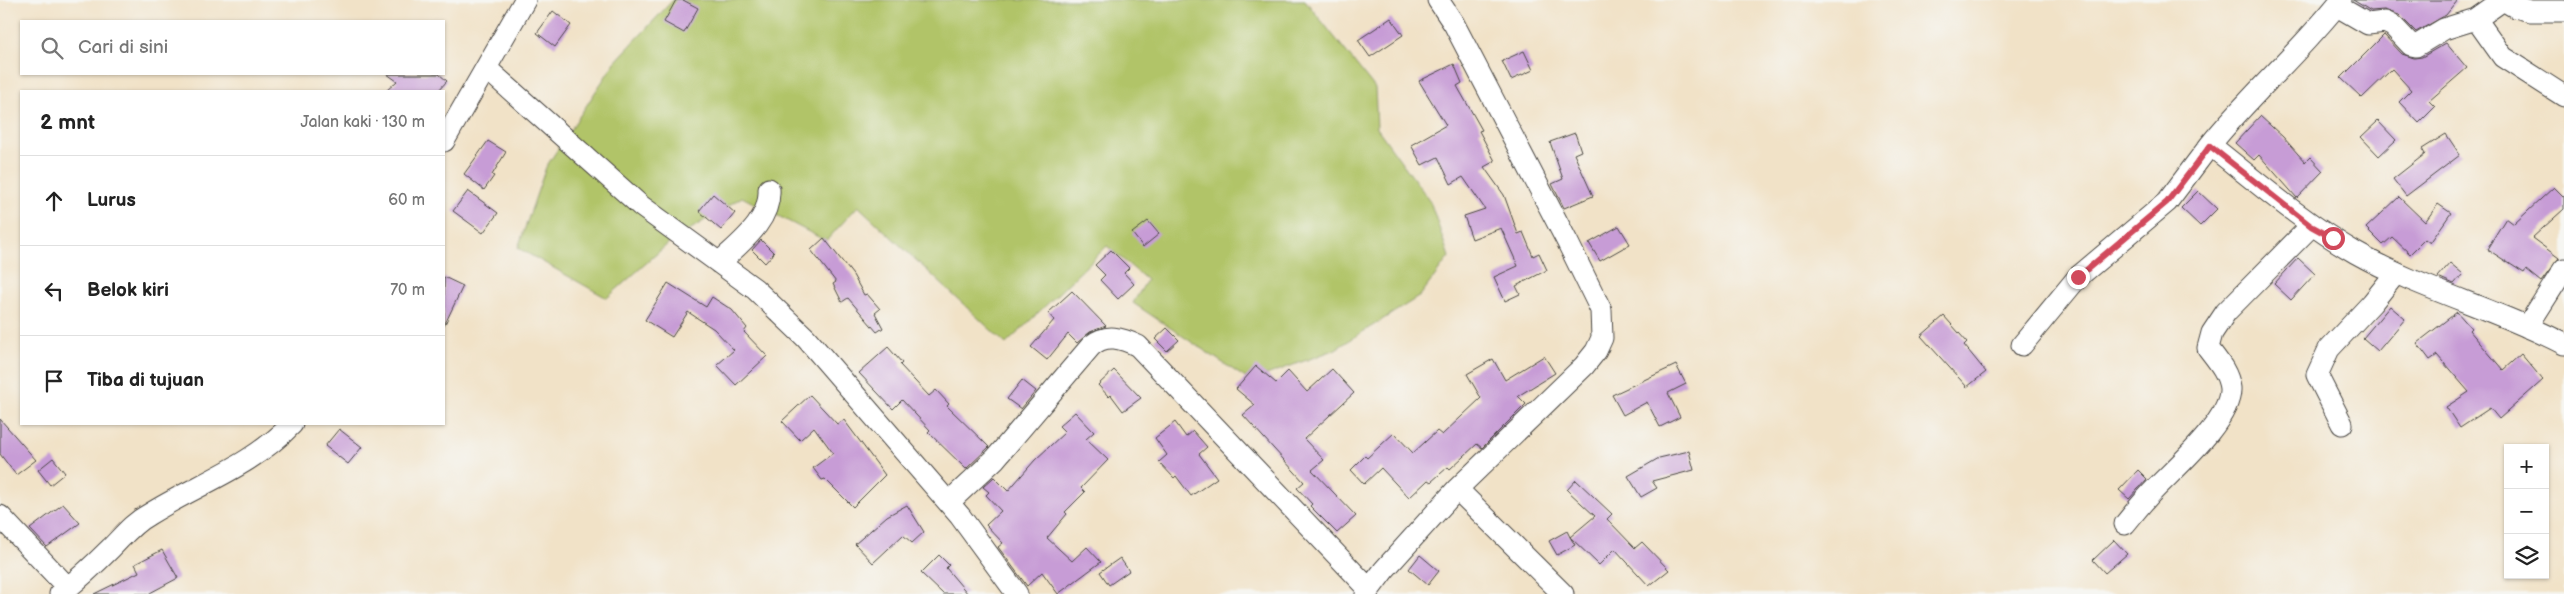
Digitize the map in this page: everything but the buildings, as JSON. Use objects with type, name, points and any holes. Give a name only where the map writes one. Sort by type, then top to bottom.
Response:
[{"type":"street","points":[[445,139],[525,0]]},
{"type":"street","points":[[948,502],[995,459],[1091,346],[1099,340],[1121,338],[1138,346],[1367,591],[1457,489],[1584,366],[1596,351],[1602,338],[1600,310],[1568,243],[1458,33],[1438,0]]},
{"type":"street","points":[[2022,345],[2078,277],[2167,202],[2234,116],[2322,24],[2339,3],[2368,24],[2385,22],[2393,26],[2411,45],[2416,46],[2444,29],[2476,20],[2503,0],[2515,7],[2530,11],[2564,11]]},
{"type":"street","points":[[2476,20],[2502,57],[2564,96]]},
{"type":"street","points":[[486,68],[641,206],[755,289],[806,338],[948,502],[1017,594]]},
{"type":"street","points":[[2210,146],[2311,226],[2396,273],[2564,344]]},
{"type":"street","points":[[719,263],[757,226],[768,207],[769,189]]},
{"type":"street","points":[[2125,524],[2192,450],[2218,419],[2226,404],[2230,390],[2227,374],[2208,348],[2212,333],[2226,312],[2311,226]]},
{"type":"street","points":[[2527,327],[2564,269]]},
{"type":"street","points":[[2342,424],[2317,375],[2329,349],[2372,303],[2396,273]]},
{"type":"street","points":[[0,516],[64,591],[132,526],[147,515],[244,464],[276,441],[291,425]]},
{"type":"street","points":[[1457,489],[1563,594]]},
{"type":"green space","points":[[673,0],[1305,0],[1375,88],[1377,128],[1430,201],[1449,257],[1420,296],[1334,350],[1250,381],[1133,303],[1147,280],[1107,246],[1006,344],[858,206],[826,241],[742,197],[670,242],[607,298],[518,248],[546,167],[615,62]]},
{"type":"route","points":[[2078,277],[2110,248],[2129,235],[2167,202],[2210,146],[2271,192],[2311,226],[2333,238]]}]
